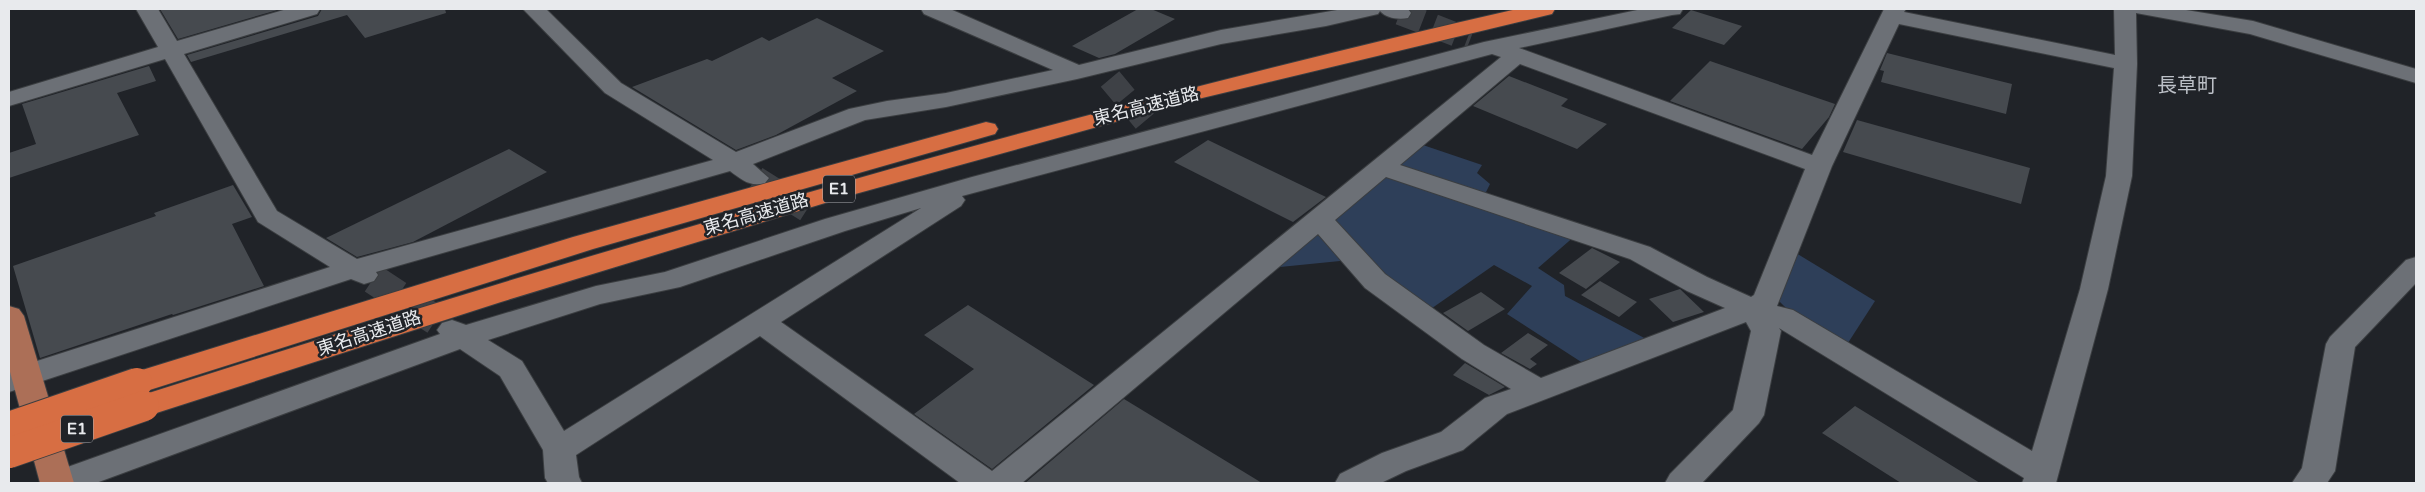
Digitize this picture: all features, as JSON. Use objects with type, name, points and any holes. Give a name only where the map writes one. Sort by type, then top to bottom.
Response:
[{"type":"highway","name":"東名高速道路","points":[[9,453],[141,395],[583,242],[807,178],[1097,99],[1471,9]]},
{"type":"highway","name":"東名高速道路","points":[[9,427],[141,395],[826,193],[1109,115],[1544,9]]},
{"type":"main road","points":[[9,316],[17,378],[59,483]]},
{"type":"street","points":[[147,9],[267,216],[363,274]]},
{"type":"street","points":[[9,99],[310,9]]},
{"type":"street","points":[[534,9],[613,88],[734,162],[756,178]]},
{"type":"street","points":[[932,9],[1096,73]]},
{"type":"street","points":[[1221,37],[1264,9]]},
{"type":"street","points":[[17,378],[734,162],[858,114],[1096,73],[1221,37],[1326,19],[1370,9]]},
{"type":"street","points":[[59,483],[455,332],[596,295],[670,280],[835,225],[1152,128],[1505,51],[1672,9]]},
{"type":"street","points":[[1382,167],[1640,253],[1697,284],[1752,309],[1783,317],[2040,478],[2094,289],[2119,176],[2126,64],[2125,9]]},
{"type":"street","points":[[2144,9],[2252,28],[2416,76]]},
{"type":"street","points":[[1352,483],[1394,462],[1452,441],[1496,406],[1752,309],[1766,301],[1792,230],[1819,166],[1893,12],[2126,64]]},
{"type":"street","points":[[1470,40],[1505,51],[1819,166]]},
{"type":"street","points":[[1000,483],[1382,167],[1505,51]]},
{"type":"street","points":[[455,332],[511,369],[560,474],[761,322],[980,182]]},
{"type":"street","points":[[811,213],[876,249]]},
{"type":"street","points":[[1320,219],[1375,281],[1473,352],[1538,391]]},
{"type":"street","points":[[2309,483],[2318,472],[2341,344],[2416,266]]},
{"type":"street","points":[[1682,483],[1748,415],[1766,330],[1752,309]]},
{"type":"street","points":[[761,322],[984,483]]},
{"type":"shaded area","points":[[1417,143],[1482,165],[1477,173],[1490,184],[1484,196],[1390,166]]},
{"type":"shaded area","points":[[1384,172],[1576,235],[1538,268],[1564,285],[1565,296],[1650,341],[1589,367],[1507,314],[1532,286],[1494,265],[1425,313],[1326,221]]},
{"type":"shaded area","points":[[1321,225],[1350,260],[1269,268]]},
{"type":"shaded area","points":[[1791,250],[1875,301],[1846,346],[1786,308],[1778,300]]},
{"type":"building","points":[[160,9],[281,9],[178,39]]},
{"type":"building","points":[[322,9],[445,9],[446,13],[365,38],[347,15],[191,62],[187,55],[318,16]]},
{"type":"building","points":[[1138,9],[1151,9],[1175,19],[1115,54],[1099,58],[1072,46]]},
{"type":"building","points":[[1691,10],[1742,26],[1724,45],[1672,28]]},
{"type":"building","points":[[817,18],[884,51],[832,78],[857,91],[776,135],[736,150],[632,87],[707,59],[712,61],[762,37],[769,41]]},
{"type":"building","points":[[1887,53],[2012,84],[2006,114],[1881,82],[1884,71],[1880,70]]},
{"type":"building","points":[[1710,61],[1835,104],[1829,117],[1802,149],[1670,101]]},
{"type":"building","points":[[149,66],[156,81],[117,93],[139,135],[9,178],[9,153],[36,144],[22,104]]},
{"type":"building","points":[[1509,76],[1568,99],[1561,106],[1607,124],[1577,149],[1473,106]]},
{"type":"building","points":[[1857,120],[2030,168],[2021,204],[1843,152]]},
{"type":"building","points":[[1208,140],[1326,197],[1293,222],[1174,162]]},
{"type":"building","points":[[509,149],[547,172],[413,242],[357,257],[326,238]]},
{"type":"building","points":[[233,185],[252,217],[232,224],[264,286],[40,358],[13,266],[156,216],[154,213]]},
{"type":"building","points":[[1592,248],[1620,262],[1586,289],[1559,273]]},
{"type":"building","points":[[1600,281],[1637,302],[1619,317],[1581,295]]},
{"type":"building","points":[[1680,289],[1704,312],[1673,322],[1649,299]]},
{"type":"building","points":[[1481,292],[1505,309],[1468,331],[1443,313]]},
{"type":"building","points":[[968,305],[1094,385],[992,469],[914,414],[974,369],[924,335]]},
{"type":"building","points":[[1528,333],[1548,345],[1530,359],[1537,364],[1530,369],[1501,353]]},
{"type":"building","points":[[1465,363],[1505,387],[1489,395],[1453,375]]},
{"type":"building","points":[[1124,399],[1262,483],[1025,483]]},
{"type":"building","points":[[1855,406],[1980,483],[1901,483],[1822,433]]},
{"type":"tunnel","points":[[1400,13],[1470,40]]},
{"type":"tunnel","points":[[1110,79],[1145,121]]},
{"type":"tunnel","points":[[756,178],[811,213]]},
{"type":"tunnel","points":[[373,279],[446,327]]},
{"type":"district","name":"長草町","points":[[2187,86]]}]
